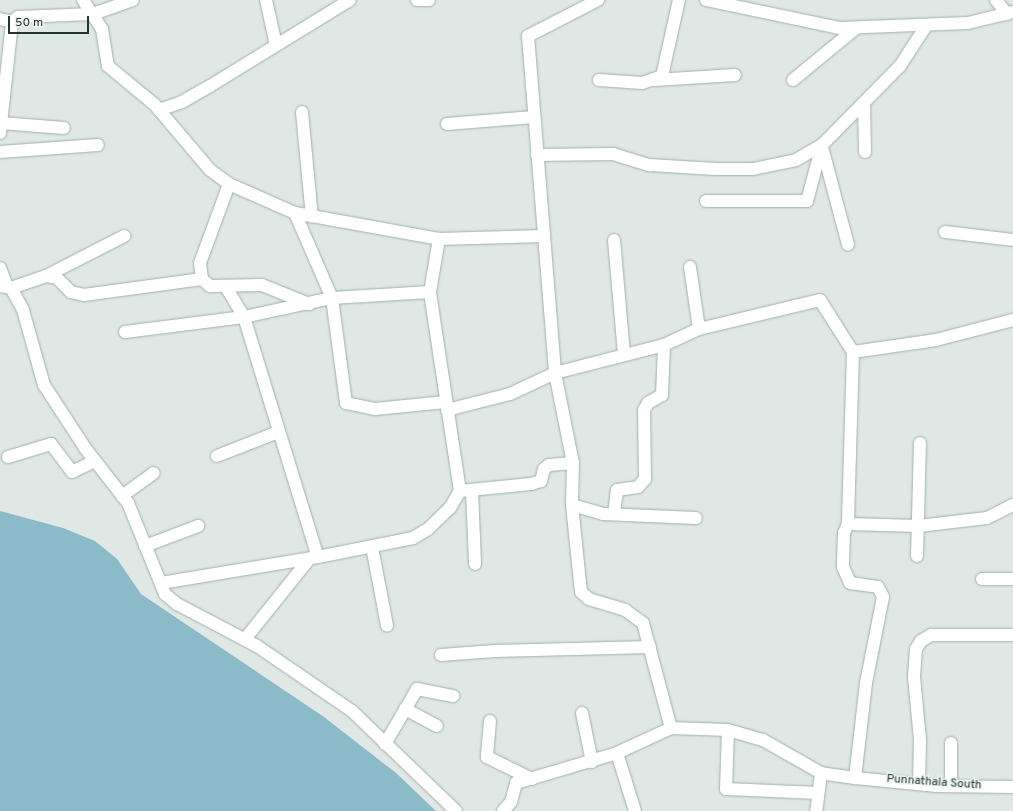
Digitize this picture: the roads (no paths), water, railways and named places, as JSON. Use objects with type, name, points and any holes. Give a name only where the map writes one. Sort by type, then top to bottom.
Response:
[{"type":"street","points":[[83,0],[102,29],[108,66],[159,110],[210,170],[229,184],[294,213],[439,239],[544,236]]},
{"type":"street","points":[[64,128],[0,128],[12,22],[18,17],[93,14],[133,0]]},
{"type":"street","points":[[266,0],[276,45]]},
{"type":"street","points":[[159,110],[182,102],[350,0]]},
{"type":"street","points":[[417,0],[429,0]]},
{"type":"street","points":[[598,0],[528,36],[555,373],[573,463],[572,505],[581,592],[589,600],[635,616],[643,623],[671,728]]},
{"type":"street","points":[[655,80],[662,76],[666,67],[679,0]]},
{"type":"street","points":[[706,0],[739,4],[840,28],[926,26],[968,23],[1010,13]]},
{"type":"street","points":[[996,0],[1010,13]]},
{"type":"street","points":[[0,19],[12,22]]},
{"type":"street","points":[[537,155],[613,154],[650,165],[753,169],[796,160],[822,146],[900,66],[926,26]]},
{"type":"street","points":[[793,80],[856,28]]},
{"type":"street","points":[[599,80],[642,83],[655,80],[735,75]]},
{"type":"street","points":[[864,103],[865,152]]},
{"type":"street","points":[[302,112],[312,217]]},
{"type":"street","points":[[447,124],[534,118]]},
{"type":"street","points":[[0,152],[98,145]]},
{"type":"street","points":[[706,201],[807,201],[822,146]]},
{"type":"street","points":[[822,146],[848,245]]},
{"type":"street","points":[[229,184],[200,263],[202,279],[205,285],[226,287],[262,285],[309,304]]},
{"type":"street","points":[[294,213],[332,298],[346,403],[375,409],[446,406],[510,394],[555,373],[664,345],[699,329],[820,300],[853,352],[848,524],[844,533],[843,567],[846,578],[856,586],[878,587],[883,597],[866,683],[855,778]]},
{"type":"street","points":[[945,232],[1013,240]]},
{"type":"street","points":[[6,287],[46,276],[124,236]]},
{"type":"street","points":[[439,239],[430,292],[446,406],[466,491],[475,564]]},
{"type":"street","points":[[614,240],[624,355]]},
{"type":"street","points":[[690,267],[699,329]]},
{"type":"street","points":[[0,268],[6,287],[23,310],[44,385],[95,461],[122,496],[165,594],[172,601],[245,639],[352,711],[456,811]]},
{"type":"street","points":[[46,276],[57,278],[78,296],[202,279]]},
{"type":"street","points":[[226,287],[244,318],[314,558]]},
{"type":"street","points":[[125,332],[244,318],[332,298],[430,292]]},
{"type":"street","points":[[853,352],[936,340],[1013,320]]},
{"type":"street","points":[[614,514],[617,490],[638,487],[645,480],[644,410],[648,403],[662,395],[664,345]]},
{"type":"street","points":[[217,456],[278,432]]},
{"type":"street","points":[[917,556],[919,526],[920,443]]},
{"type":"street","points":[[8,456],[51,444],[72,472],[95,461]]},
{"type":"street","points":[[161,583],[314,558],[413,538],[428,529],[466,491],[531,484],[541,481],[544,469],[549,465],[573,463]]},
{"type":"street","points":[[122,496],[154,473]]},
{"type":"street","points":[[572,505],[614,514],[696,518]]},
{"type":"street","points":[[848,524],[919,526],[987,518],[1013,505]]},
{"type":"street","points":[[145,546],[198,526]]},
{"type":"street","points":[[372,547],[387,626]]},
{"type":"street","points":[[245,639],[314,558]]},
{"type":"street","points":[[982,579],[1013,579]]},
{"type":"street","points":[[919,782],[920,740],[914,677],[916,649],[920,641],[931,635],[1013,635]]},
{"type":"street","points":[[441,656],[495,651],[650,647]]},
{"type":"street","points":[[385,744],[417,689],[453,696]]},
{"type":"street","points":[[405,709],[437,726]]},
{"type":"street","points":[[582,713],[592,762]]},
{"type":"street","points":[[490,721],[487,757],[532,779]]},
{"type":"street","points":[[503,811],[511,802],[516,783],[592,762],[617,753],[671,728],[728,730],[763,740],[821,773],[816,811]]},
{"type":"street","points":[[728,730],[726,789],[818,792]]},
{"type":"street","points":[[951,743],[951,786]]},
{"type":"street","points":[[617,753],[635,811]]},
{"type":"street","name":"Punnathala South","points":[[821,773],[855,778],[919,782],[951,786],[1013,787]]},
{"type":"water","points":[[0,511],[63,528],[95,541],[117,559],[141,594],[324,717],[396,773],[436,811],[0,811]]}]
